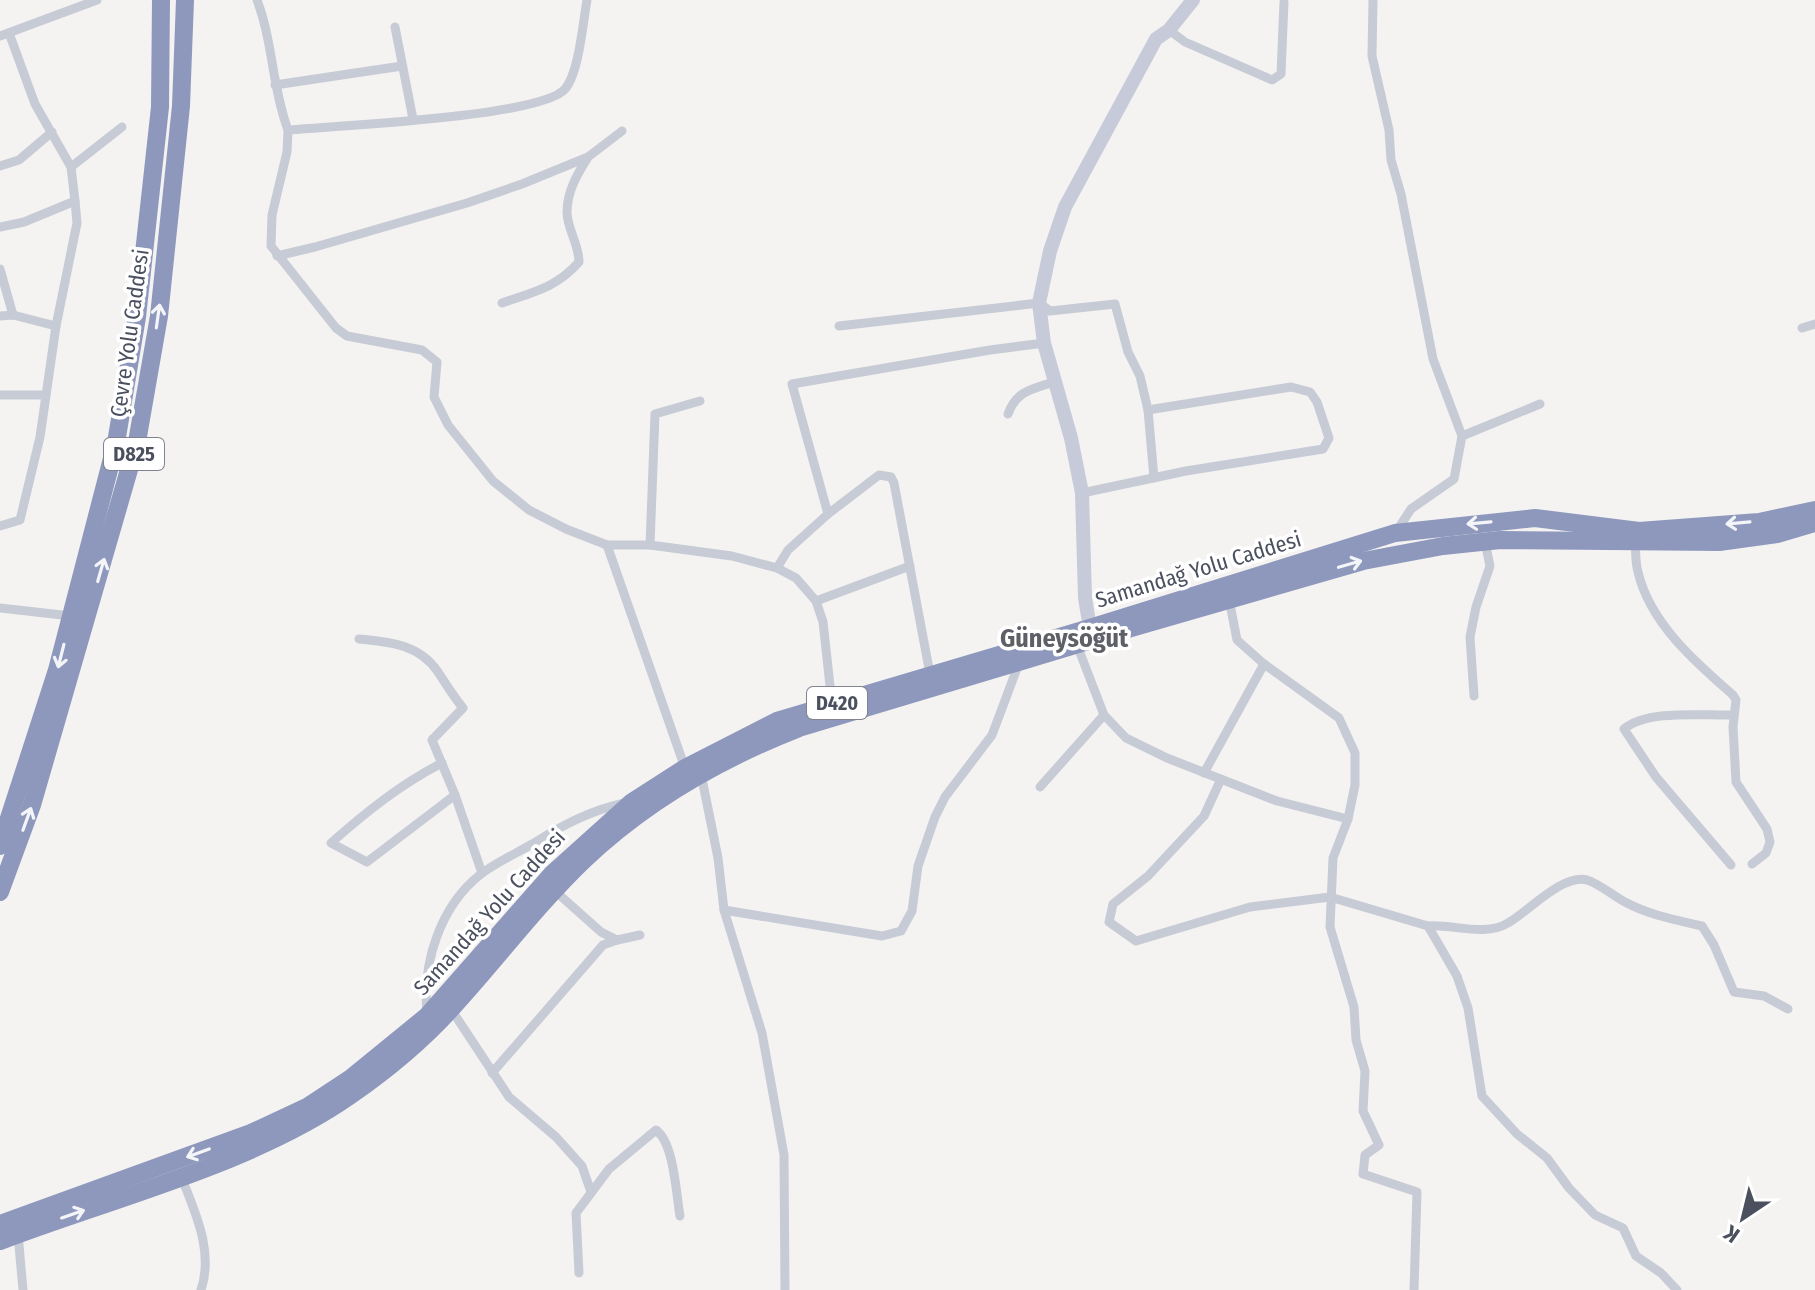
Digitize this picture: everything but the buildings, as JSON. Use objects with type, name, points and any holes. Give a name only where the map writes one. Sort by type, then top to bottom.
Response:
[{"type":"highway","points":[[146,230],[144,166],[149,0]]},
{"type":"highway","name":"Çevre Yolu Caddesi","points":[[0,846],[57,670],[116,443],[137,317],[160,107],[161,0]]},
{"type":"highway","name":"Çevre Yolu Caddesi","points":[[0,892],[45,762],[137,442],[163,277],[181,106],[185,0]]},
{"type":"highway","points":[[163,277],[185,169],[197,0]]},
{"type":"highway","name":"Samandağ Yolu Caddesi","points":[[0,1224],[251,1133],[307,1107],[371,1063],[427,1016],[552,874],[632,802],[693,771],[777,721],[1395,533],[1535,518],[1639,531],[1759,522],[1815,510]]},
{"type":"highway","name":"Samandağ Yolu Caddesi","points":[[0,1241],[181,1176],[282,1134],[350,1096],[392,1064],[451,1009],[555,891],[616,832],[693,771],[799,728],[1363,561],[1443,546],[1485,542],[1719,542],[1777,534],[1815,523]]},
{"type":"street","points":[[257,0],[266,24],[275,85],[288,130],[287,152],[270,235],[271,246],[277,256],[336,328],[347,336],[422,350],[437,362],[434,397],[448,425],[493,481],[517,502],[566,529],[607,545],[650,545],[732,556],[777,568],[796,578],[816,601],[823,622],[832,704]]},
{"type":"street","points":[[288,130],[479,114],[554,97],[566,89],[573,74],[587,0]]},
{"type":"street","points":[[1090,628],[1085,598],[1082,493],[1071,438],[1044,343],[1039,303],[1050,251],[1065,207],[1156,39],[1169,30],[1193,0]]},
{"type":"street","points":[[1373,0],[1372,56],[1389,130],[1391,160],[1404,209],[1433,359],[1462,436],[1454,479],[1411,509],[1395,533]]},
{"type":"street","points":[[0,526],[20,520],[40,437],[56,326],[77,223],[71,167],[35,104],[4,35],[93,1]]},
{"type":"street","points":[[1169,30],[1185,42],[1272,80],[1281,74],[1284,2]]},
{"type":"street","points":[[395,27],[413,119]]},
{"type":"street","points":[[275,85],[402,66]]},
{"type":"street","points":[[71,167],[122,127]]},
{"type":"street","points":[[277,256],[467,203],[522,184],[588,157],[622,131]]},
{"type":"street","points":[[0,166],[19,160],[52,132]]},
{"type":"street","points":[[502,303],[553,286],[579,262],[579,248],[567,212],[573,181],[588,157]]},
{"type":"street","points":[[0,227],[24,222],[75,201]]},
{"type":"street","points":[[0,269],[13,315]]},
{"type":"street","points":[[839,326],[1039,303],[1050,311],[1115,304],[1128,352],[1140,376],[1148,410],[1154,478]]},
{"type":"street","points":[[0,316],[13,315],[56,326]]},
{"type":"street","points":[[1802,328],[1815,324]]},
{"type":"street","points":[[828,514],[792,384],[1044,343]]},
{"type":"street","points":[[1008,414],[1012,402],[1022,392],[1054,382]]},
{"type":"street","points":[[1082,493],[1323,449],[1329,438],[1317,402],[1310,392],[1291,387],[1148,410]]},
{"type":"street","points":[[0,395],[46,395]]},
{"type":"street","points":[[650,545],[655,414],[700,401]]},
{"type":"street","points":[[1462,436],[1540,404]]},
{"type":"street","points":[[777,568],[788,550],[828,514],[879,475],[891,477],[930,674]]},
{"type":"street","points":[[1635,540],[1637,570],[1647,599],[1686,654],[1736,700],[1733,715],[1736,782],[1767,829],[1770,842],[1766,853],[1752,864]]},
{"type":"street","points":[[1474,696],[1470,637],[1490,566],[1485,542]]},
{"type":"street","points":[[607,545],[693,771],[718,858],[724,910],[762,1033],[784,1155],[785,1290]]},
{"type":"street","points":[[816,601],[910,566]]},
{"type":"street","points":[[1229,599],[1237,640],[1264,664],[1339,718],[1355,753],[1355,785],[1348,819],[1333,858],[1330,927],[1354,1007],[1356,1040],[1365,1071],[1363,1111],[1379,1145],[1365,1155],[1363,1174],[1417,1192],[1414,1290]]},
{"type":"street","points":[[0,608],[71,616]]},
{"type":"street","points":[[359,639],[396,643],[414,650],[437,671],[463,708],[432,740],[482,873]]},
{"type":"street","points":[[1077,645],[1104,715],[1126,738],[1277,801],[1348,819]]},
{"type":"street","points":[[724,910],[882,936],[901,931],[912,911],[918,866],[935,817],[945,797],[992,735],[1020,663]]},
{"type":"street","points":[[1204,773],[1264,664]]},
{"type":"street","points":[[1040,787],[1104,715]]},
{"type":"street","points":[[1731,865],[1656,777],[1624,729],[1630,724],[1677,715],[1733,715]]},
{"type":"street","points":[[442,763],[372,806],[331,843],[367,862],[455,795]]},
{"type":"street","points":[[1221,779],[1204,816],[1148,876],[1113,904],[1109,922],[1136,941],[1250,907],[1330,897],[1428,926],[1445,924],[1493,929],[1506,925],[1569,880],[1588,880],[1648,913],[1702,926],[1714,945],[1734,992],[1764,996],[1788,1009]]},
{"type":"street","points":[[427,1016],[425,994],[433,951],[445,914],[459,893],[482,873],[583,815],[632,802]]},
{"type":"street","points":[[555,891],[601,932],[617,940]]},
{"type":"street","points":[[1428,926],[1457,976],[1468,1008],[1482,1096],[1517,1134],[1547,1158],[1569,1188],[1595,1215],[1623,1228],[1636,1256],[1661,1273],[1677,1290]]},
{"type":"street","points":[[492,1073],[603,945],[640,935]]},
{"type":"street","points":[[451,1009],[509,1097],[556,1137],[582,1166],[591,1192]]},
{"type":"street","points":[[579,1273],[576,1213],[609,1169],[656,1130],[668,1148],[680,1216]]},
{"type":"street","points":[[181,1176],[201,1226],[205,1251],[201,1290]]},
{"type":"street","points":[[18,1234],[23,1290]]},
{"type":"district","name":"Güneysöğüt","points":[[1064,638]]}]
